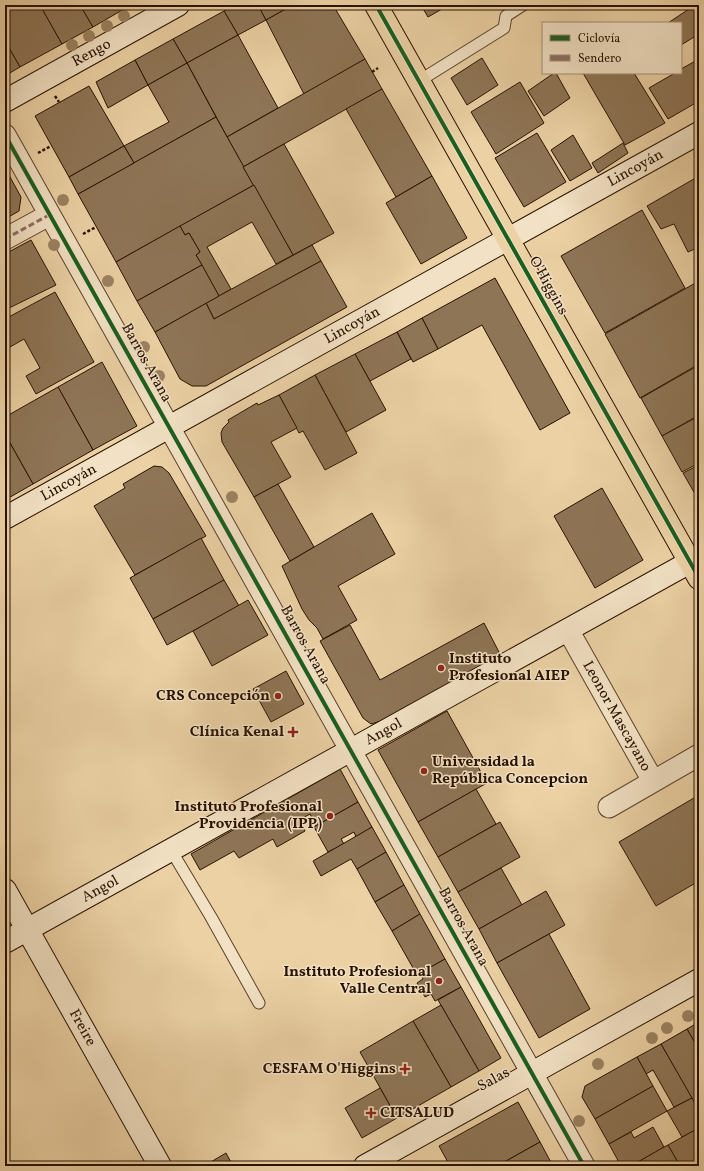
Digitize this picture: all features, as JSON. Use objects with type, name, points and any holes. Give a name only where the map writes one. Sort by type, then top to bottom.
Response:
[{"type":"main road","name":"O'Higgins","points":[[376,5],[507,238],[696,566]]},
{"type":"street","name":"Rengo","points":[[5,101],[178,5]]},
{"type":"street","name":"Lincoyán","points":[[5,518],[507,238],[699,133]]},
{"type":"street","name":"Barros Arana","points":[[5,135],[584,1166]]},
{"type":"street","points":[[5,239],[49,215]]},
{"type":"street","name":"Angol","points":[[5,942],[568,630],[696,566]]},
{"type":"street","name":"Leonor Mascayano","points":[[568,630],[653,781]]},
{"type":"street","points":[[609,807],[699,756]]},
{"type":"street","name":"Freire","points":[[5,890],[160,1166]]},
{"type":"street","name":"Salas","points":[[365,1166],[699,980]]},
{"type":"lane","points":[[418,81],[504,28],[506,16],[523,5]]},
{"type":"lane","points":[[171,850],[211,917],[259,1003]]},
{"type":"path","points":[[372,72],[378,68]]},
{"type":"building","points":[[5,5],[40,5],[62,44],[20,67],[5,41]]},
{"type":"building","points":[[40,5],[80,5],[93,27],[62,44]]},
{"type":"building","points":[[80,5],[131,5],[93,27]]},
{"type":"building","points":[[235,5],[258,5],[266,20],[238,35],[224,11]]},
{"type":"building","points":[[258,5],[293,5],[266,20]]},
{"type":"building","points":[[293,5],[333,5],[365,59],[304,94],[266,20]]},
{"type":"building","points":[[421,5],[449,5],[428,17]]},
{"type":"building","points":[[695,5],[699,5],[699,34],[682,44],[682,22],[670,22]]},
{"type":"building","points":[[224,11],[238,35],[187,63],[173,39]]},
{"type":"building","points":[[238,35],[278,108],[227,137],[187,63]]},
{"type":"building","points":[[173,39],[187,63],[148,85],[135,60]]},
{"type":"building","points":[[5,41],[20,67],[8,74],[5,69]]},
{"type":"building","points":[[482,58],[498,85],[467,105],[451,78]]},
{"type":"building","points":[[365,59],[382,89],[243,167],[227,137]]},
{"type":"building","points":[[699,59],[699,101],[668,119],[649,88],[673,74],[682,74],[682,68]]},
{"type":"building","points":[[135,60],[148,85],[108,108],[96,82]]},
{"type":"building","points":[[187,63],[216,117],[134,163],[124,146],[169,122],[148,85]]},
{"type":"building","points":[[553,74],[557,74],[570,98],[544,116],[528,91]]},
{"type":"building","points":[[584,74],[635,74],[665,123],[625,145]]},
{"type":"building","points":[[520,82],[544,123],[496,154],[471,112]]},
{"type":"building","points":[[89,86],[124,146],[69,177],[35,116]]},
{"type":"building","points":[[382,89],[432,176],[396,197],[346,109]]},
{"type":"building","points":[[216,117],[254,185],[116,262],[78,194]]},
{"type":"building","points":[[537,133],[566,182],[524,207],[495,158]]},
{"type":"building","points":[[573,135],[592,168],[570,181],[551,150]]},
{"type":"building","points":[[623,143],[628,153],[598,173],[592,163]]},
{"type":"building","points":[[284,144],[334,233],[293,255],[243,167]]},
{"type":"building","points":[[124,146],[134,163],[78,194],[69,177]]},
{"type":"building","points":[[5,168],[21,197],[19,211],[5,219]]},
{"type":"building","points":[[432,176],[467,238],[421,264],[386,203]]},
{"type":"building","points":[[699,176],[699,247],[688,252],[674,224],[661,229],[647,206]]},
{"type":"building","points":[[254,185],[293,255],[276,264],[252,222],[207,247],[231,289],[219,296],[196,255],[200,252],[189,233],[185,235],[180,226]]},
{"type":"building","points":[[642,210],[685,288],[605,333],[561,256]]},
{"type":"building","points":[[180,226],[185,235],[189,233],[200,252],[196,255],[202,265],[137,301],[116,262]]},
{"type":"building","points":[[31,240],[56,285],[5,310],[5,254]]},
{"type":"building","points":[[312,245],[321,261],[214,319],[206,303]]},
{"type":"building","points":[[321,261],[347,307],[206,386],[192,386],[180,379],[155,332],[206,303],[214,319]]},
{"type":"building","points":[[202,265],[219,296],[155,332],[137,301]]},
{"type":"building","points":[[495,278],[570,413],[540,430],[482,325],[438,349],[422,318]]},
{"type":"building","points":[[699,281],[699,364],[640,398],[605,334]]},
{"type":"building","points":[[55,292],[94,362],[36,394],[26,376],[40,368],[24,339],[10,347],[5,337],[5,319]]},
{"type":"building","points":[[422,318],[438,349],[413,362],[397,332]]},
{"type":"building","points":[[397,332],[411,359],[370,381],[355,354]]},
{"type":"building","points":[[355,354],[386,410],[346,432],[315,375]]},
{"type":"building","points":[[102,362],[137,426],[93,450],[58,387]]},
{"type":"building","points":[[699,365],[699,415],[662,436],[641,398]]},
{"type":"building","points":[[315,375],[357,453],[325,470],[303,431],[299,433],[279,395]]},
{"type":"building","points":[[58,387],[93,450],[33,484],[5,434],[5,417]]},
{"type":"building","points":[[279,395],[297,428],[271,442],[291,477],[254,497],[222,442],[221,433],[223,428],[229,422],[228,420],[257,403],[258,405]]},
{"type":"building","points":[[699,416],[699,463],[682,472],[662,436]]},
{"type":"building","points":[[5,434],[33,484],[5,500]]},
{"type":"building","points":[[699,465],[699,501],[683,473]]},
{"type":"building","points":[[154,466],[162,467],[169,473],[206,536],[135,575],[94,506],[125,488],[123,484]]},
{"type":"building","points":[[278,484],[314,547],[290,561],[254,497]]},
{"type":"building","points":[[602,488],[643,560],[595,588],[554,516]]},
{"type":"building","points":[[372,513],[395,554],[338,586],[357,620],[323,639],[317,628],[309,620],[302,609],[282,566]]},
{"type":"building","points":[[201,538],[224,580],[153,619],[130,578]]},
{"type":"building","points":[[224,580],[239,606],[167,645],[153,619]]},
{"type":"building","points":[[248,600],[268,635],[212,666],[193,631]]},
{"type":"building","name":"Instituto Profesional AIEP","points":[[484,623],[501,656],[381,721],[371,724],[363,718],[320,641],[350,625],[380,680]]},
{"type":"building","name":"CRS Concepción","points":[[286,671],[304,704],[271,722],[253,689]]},
{"type":"building","points":[[447,711],[487,783],[418,822],[378,750]]},
{"type":"building","points":[[340,769],[358,802],[316,826],[310,814],[299,820],[305,831],[277,847],[273,839],[239,858],[234,851],[200,870],[191,854]]},
{"type":"building","points":[[476,789],[496,824],[438,857],[418,822]]},
{"type":"building","points":[[699,795],[699,881],[656,906],[619,842]]},
{"type":"building","points":[[358,802],[372,827],[356,837],[354,832],[341,839],[344,844],[328,852],[314,827]]},
{"type":"building","points":[[500,822],[520,857],[458,892],[438,857]]},
{"type":"building","points":[[372,827],[386,852],[357,869],[351,859],[321,876],[313,861]]},
{"type":"building","points":[[386,852],[404,885],[375,902],[357,869]]},
{"type":"building","points":[[501,868],[522,905],[479,929],[458,892]]},
{"type":"building","points":[[404,885],[420,914],[392,931],[375,902]]},
{"type":"building","points":[[546,891],[565,925],[497,963],[479,929]]},
{"type":"building","points":[[420,914],[445,959],[417,975],[392,931]]},
{"type":"building","points":[[549,934],[590,1009],[539,1038],[497,963]]},
{"type":"building","name":"Instituto Profesional Valle Central","points":[[445,959],[461,987],[435,1001],[431,994],[425,997],[417,983],[423,979],[420,973]]},
{"type":"building","points":[[461,987],[501,1058],[479,1071],[438,1000]]},
{"type":"building","points":[[441,1005],[479,1071],[451,1087],[413,1021]]},
{"type":"building","name":"CESFAM O'Higgins","points":[[413,1021],[451,1087],[397,1118],[360,1052]]},
{"type":"building","points":[[699,1022],[699,1050],[687,1029]]},
{"type":"building","points":[[687,1029],[699,1050],[699,1111],[661,1044]]},
{"type":"building","points":[[661,1044],[692,1098],[674,1107],[653,1070],[646,1074],[637,1057]]},
{"type":"building","points":[[637,1057],[653,1086],[595,1119],[582,1097],[585,1086]]},
{"type":"building","points":[[653,1086],[667,1111],[609,1144],[595,1119]]},
{"type":"building","name":"CITSALUD","points":[[380,1088],[397,1118],[362,1138],[345,1108]]},
{"type":"building","points":[[692,1098],[699,1111],[699,1128],[682,1137],[667,1111]]},
{"type":"building","points":[[518,1102],[540,1142],[497,1166],[450,1166],[439,1146]]},
{"type":"building","points":[[653,1127],[664,1147],[631,1166],[621,1166],[609,1144],[631,1132],[634,1138]]},
{"type":"building","points":[[695,1130],[699,1137],[699,1166],[680,1166],[668,1145]]},
{"type":"building","points":[[540,1142],[553,1166],[499,1165]]},
{"type":"building","points":[[668,1145],[680,1166],[631,1166],[664,1147]]},
{"type":"building","points":[[226,1153],[233,1166],[204,1166]]},
{"type":"marked path","points":[[5,239],[49,215]]},
{"type":"cycle path","points":[[376,5],[699,578]]},
{"type":"cycle path","points":[[5,135],[584,1166]]},
{"type":"place","name":"Instituto Profesional AIEP","points":[[441,668]]},
{"type":"place","name":"CRS Concepción","points":[[278,696]]},
{"type":"place","name":"Clínica Kenal","points":[[293,732]]},
{"type":"place","name":"Universidad la República Concepcion","points":[[424,771]]},
{"type":"place","name":"Instituto Profesional Providencia (IPP)","points":[[330,816]]},
{"type":"place","name":"Instituto Profesional Valle Central","points":[[439,981]]},
{"type":"place","name":"CESFAM O'Higgins","points":[[405,1069]]},
{"type":"place","name":"CITSALUD","points":[[371,1113]]}]
